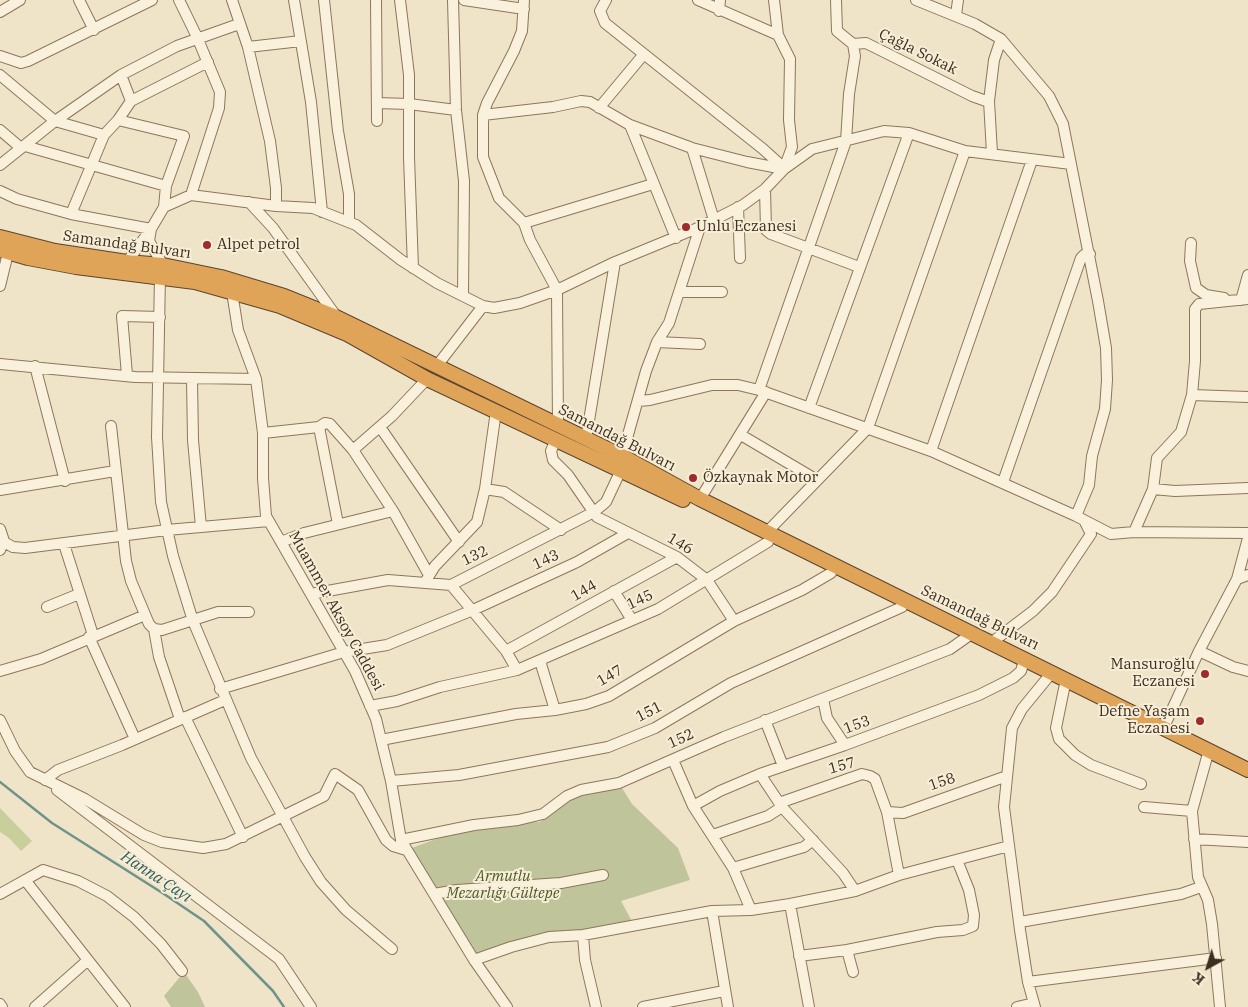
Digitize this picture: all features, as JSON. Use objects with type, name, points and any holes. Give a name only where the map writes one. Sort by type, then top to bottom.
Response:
[{"type":"highway","name":"Samandağ Bulvarı","points":[[0,237],[55,251],[127,262],[162,271],[280,306],[347,334],[427,379],[496,411],[557,432],[586,439],[621,463],[700,499],[832,573],[1066,684],[1248,778]]},
{"type":"highway","name":"Samandağ Bulvarı","points":[[4,252],[76,267],[162,271],[221,277],[284,296],[336,317],[436,367],[557,432],[767,537],[991,643],[1248,770]]},
{"type":"street","points":[[79,0],[94,30]]},
{"type":"street","points":[[0,56],[21,63],[94,30],[152,0]]},
{"type":"street","points":[[179,0],[220,92],[219,108],[191,195]]},
{"type":"street","points":[[232,0],[248,47],[273,159],[276,206]]},
{"type":"street","points":[[294,0],[311,102],[322,212]]},
{"type":"street","points":[[324,0],[338,131],[349,194],[349,222]]},
{"type":"street","points":[[376,0],[377,121]]},
{"type":"street","points":[[400,0],[409,76],[414,268]]},
{"type":"street","points":[[453,0],[456,110],[464,181],[463,296]]},
{"type":"street","points":[[464,0],[524,4],[522,31],[514,52],[486,103],[483,114],[483,157],[499,198],[524,223],[530,240],[557,290]]},
{"type":"street","points":[[606,0],[601,8],[603,20],[763,149],[784,169]]},
{"type":"street","points":[[698,0],[719,11],[778,34]]},
{"type":"street","points":[[719,11],[720,0]]},
{"type":"street","points":[[774,0],[778,34],[790,59],[789,120],[792,147],[784,169]]},
{"type":"street","points":[[700,499],[740,435],[762,391],[808,248],[846,141],[849,94],[855,56],[853,44],[837,31],[836,0]]},
{"type":"street","points":[[916,0],[975,24],[1001,39],[1018,56],[1055,105],[1066,132],[1106,348],[1107,380],[1105,409],[1092,456],[1089,485],[1080,518],[1091,534],[1052,592],[1033,611],[991,643]]},
{"type":"street","points":[[956,16],[958,0]]},
{"type":"street","points":[[0,12],[16,1]]},
{"type":"street","points":[[0,165],[56,121],[121,75],[197,37],[239,24]]},
{"type":"street","points":[[992,154],[989,102],[993,65],[1001,39]]},
{"type":"street","points":[[248,47],[301,41]]},
{"type":"street","name":"Çağla Sokak","points":[[853,44],[866,44],[972,96],[989,102]]},
{"type":"street","points":[[599,108],[644,54]]},
{"type":"street","points":[[71,214],[104,135],[118,120],[131,101],[208,62]]},
{"type":"street","points":[[0,75],[56,121],[104,135]]},
{"type":"street","points":[[121,75],[131,101]]},
{"type":"street","points":[[483,114],[553,107],[581,101],[590,102],[630,125],[692,148],[784,169]]},
{"type":"street","points":[[377,103],[409,104],[456,110]]},
{"type":"street","points":[[118,120],[184,136],[166,186],[164,206],[151,229],[127,262]]},
{"type":"street","points":[[630,125],[652,184],[676,238]]},
{"type":"street","points":[[0,130],[23,147],[92,163],[166,186]]},
{"type":"street","points":[[164,206],[191,195],[276,206],[313,208],[349,222],[414,268],[482,306],[494,308],[520,303],[557,290],[616,262],[700,228],[738,207],[765,189],[784,169],[812,149],[884,131],[909,133],[965,151],[1071,164]]},
{"type":"street","points":[[809,408],[909,133]]},
{"type":"street","points":[[692,148],[714,220]]},
{"type":"street","points":[[868,428],[965,151]]},
{"type":"street","points":[[931,451],[1032,160]]},
{"type":"street","points":[[524,223],[652,184]]},
{"type":"street","points":[[765,189],[766,230],[771,234],[859,267]]},
{"type":"street","points":[[0,191],[17,199],[71,214],[151,229]]},
{"type":"street","points":[[249,202],[273,228],[336,317]]},
{"type":"street","points":[[738,207],[740,258]]},
{"type":"street","name":"132","points":[[311,594],[388,580],[427,579],[451,585],[562,530],[594,512],[606,502],[621,463],[657,342],[669,323],[700,228]]},
{"type":"street","points":[[151,229],[149,241],[162,271],[158,350],[157,437],[161,502],[193,621],[220,689],[251,758],[284,816],[304,857],[321,882],[346,910],[392,949]]},
{"type":"street","points":[[1191,243],[1191,270],[1196,288],[1206,295],[1220,296],[1228,302]]},
{"type":"street","points":[[0,286],[4,252]]},
{"type":"street","points":[[1003,482],[1081,258],[1090,254]]},
{"type":"street","points":[[586,439],[616,262]]},
{"type":"street","points":[[1134,532],[1153,489],[1157,458],[1181,432],[1192,395],[1195,361],[1195,309],[1199,304],[1244,300],[1248,275]]},
{"type":"street","name":"146","points":[[557,290],[557,432],[551,451],[552,460],[568,476],[594,512],[603,521],[677,557],[707,580],[734,621]]},
{"type":"street","name":"Muammer Aksoy Caddesi","points":[[232,292],[238,330],[256,379],[263,433],[262,478],[266,516],[344,652],[370,706],[391,781],[401,840],[474,960],[507,1007]]},
{"type":"street","points":[[679,292],[722,292]]},
{"type":"street","points":[[436,367],[482,306]]},
{"type":"street","points":[[127,375],[122,316],[160,316]]},
{"type":"street","points":[[657,342],[700,344]]},
{"type":"street","points":[[0,364],[159,378],[256,379]]},
{"type":"street","points":[[35,366],[65,481]]},
{"type":"street","points":[[192,379],[193,440],[201,527]]},
{"type":"street","points":[[353,450],[380,427],[427,379]]},
{"type":"street","points":[[638,401],[650,400],[712,385],[738,385],[762,391],[931,451],[1003,482],[1111,534],[1134,532],[1248,533]]},
{"type":"street","points":[[1192,395],[1248,397]]},
{"type":"street","points":[[263,433],[319,427],[325,423],[330,424],[353,450],[393,511],[427,579],[477,522],[485,489],[496,411]]},
{"type":"street","points":[[111,426],[115,471],[131,581],[144,615],[154,629],[160,657],[182,718],[243,837]]},
{"type":"street","points":[[319,427],[338,524]]},
{"type":"street","points":[[380,427],[459,542]]},
{"type":"street","name":"145","points":[[370,706],[397,701],[440,687],[516,670],[658,609],[707,580],[767,537],[817,480],[868,428]]},
{"type":"street","points":[[740,435],[817,480]]},
{"type":"street","points":[[0,490],[65,481],[115,471]]},
{"type":"street","points":[[1153,489],[1248,488]]},
{"type":"street","points":[[485,489],[504,492],[562,530]]},
{"type":"street","points":[[281,542],[304,533],[393,511]]},
{"type":"street","points":[[0,528],[1,544],[13,548],[124,537],[167,530],[269,521]]},
{"type":"street","name":"143","points":[[220,689],[344,652],[386,645],[473,610],[577,562],[628,533]]},
{"type":"street","points":[[1164,727],[1199,650],[1237,579],[1248,538]]},
{"type":"street","points":[[64,544],[91,636],[135,739]]},
{"type":"street","name":"144","points":[[506,651],[677,557]]},
{"type":"street","name":"147","points":[[381,740],[516,714],[555,710],[586,704],[609,696],[734,621],[802,590],[832,573]]},
{"type":"street","points":[[1237,579],[1248,575]]},
{"type":"street","points":[[451,585],[506,651],[516,670]]},
{"type":"street","points":[[614,591],[632,620]]},
{"type":"street","points":[[47,607],[79,594]]},
{"type":"street","name":"151","points":[[391,781],[459,775],[608,747],[654,728],[731,683],[902,607]]},
{"type":"street","points":[[154,629],[162,630],[218,612],[249,612]]},
{"type":"street","points":[[0,672],[41,659],[91,636],[144,615]]},
{"type":"street","name":"152","points":[[401,840],[441,831],[543,814],[547,809],[574,793],[619,783],[765,720],[950,649],[967,637]]},
{"type":"street","points":[[1199,650],[1233,667],[1248,672]]},
{"type":"street","points":[[540,661],[555,710]]},
{"type":"street","name":"153","points":[[693,806],[720,791],[760,774],[845,745],[979,695],[1013,678],[1022,671],[1023,664]]},
{"type":"street","points":[[1017,1007],[1034,1005],[1028,982],[1004,807],[1012,728],[1022,709],[1049,676]]},
{"type":"street","points":[[1066,684],[1056,728],[1059,739],[1075,755],[1091,765],[1141,784]]},
{"type":"street","points":[[823,699],[827,718],[845,745]]},
{"type":"street","points":[[45,780],[58,770],[225,700]]},
{"type":"street","points":[[0,720],[15,751],[30,772],[85,799],[144,835],[162,842],[203,848],[226,844],[324,796],[335,774],[358,790],[386,840],[393,846],[406,850]]},
{"type":"street","points":[[765,720],[783,766]]},
{"type":"street","points":[[1207,757],[1192,811],[1201,887],[1208,900],[1220,1007]]},
{"type":"street","points":[[673,760],[693,806],[732,868],[751,910]]},
{"type":"street","points":[[760,774],[781,805],[843,872],[855,891]]},
{"type":"street","name":"157","points":[[713,835],[760,820],[781,805],[862,774],[875,779],[887,812],[900,875]]},
{"type":"street","name":"158","points":[[887,812],[903,813],[1007,776]]},
{"type":"street","points":[[45,780],[279,959],[311,1007]]},
{"type":"street","points":[[1144,807],[1192,811]]},
{"type":"street","points":[[732,868],[804,847],[813,840]]},
{"type":"street","points":[[1194,840],[1248,842]]},
{"type":"street","points":[[474,960],[511,947],[549,937],[583,935],[712,911],[751,910],[855,891],[900,875],[1009,846]]},
{"type":"street","points":[[798,956],[847,950],[937,932],[963,930],[973,926],[974,915],[969,890],[957,860]]},
{"type":"street","points":[[0,894],[43,870],[78,881],[120,905],[148,930],[182,971]]},
{"type":"street","points":[[434,894],[457,890],[561,883],[602,875]]},
{"type":"street","points":[[25,880],[125,1007]]},
{"type":"street","points":[[1020,922],[1182,894],[1201,887]]},
{"type":"street","points":[[790,904],[798,956],[809,1007]]},
{"type":"street","points":[[712,911],[728,1007]]},
{"type":"street","points":[[583,935],[585,960],[596,1007]]},
{"type":"street","points":[[847,950],[854,972]]},
{"type":"street","points":[[1028,982],[1216,958]]},
{"type":"street","points":[[35,1007],[88,960]]},
{"type":"street","points":[[643,1007],[724,991]]},
{"type":"green space","name":"Armutlu Mezarlığı Gültepe","points":[[619,783],[632,804],[678,848],[690,880],[621,901],[634,925],[549,937],[474,960],[409,849],[474,825],[540,822],[567,796]]},
{"type":"green space","points":[[0,808],[32,841],[21,851],[9,838],[0,832]]},
{"type":"green space","points":[[184,972],[198,992],[205,1007],[171,1007],[164,996]]},
{"type":"waterway","name":"Hanna Çayı","points":[[0,782],[52,823],[204,921],[273,991],[284,1007]]},
{"type":"place","name":"Unlu Eczanesi","points":[[686,227]]},
{"type":"place","name":"Alpet petrol","points":[[207,245]]},
{"type":"place","name":"Özkaynak Motor","points":[[693,478]]},
{"type":"place","name":"Mansuroğlu Eczanesi","points":[[1205,674]]},
{"type":"place","name":"Defne Yaşam Eczanesi","points":[[1200,721]]}]
